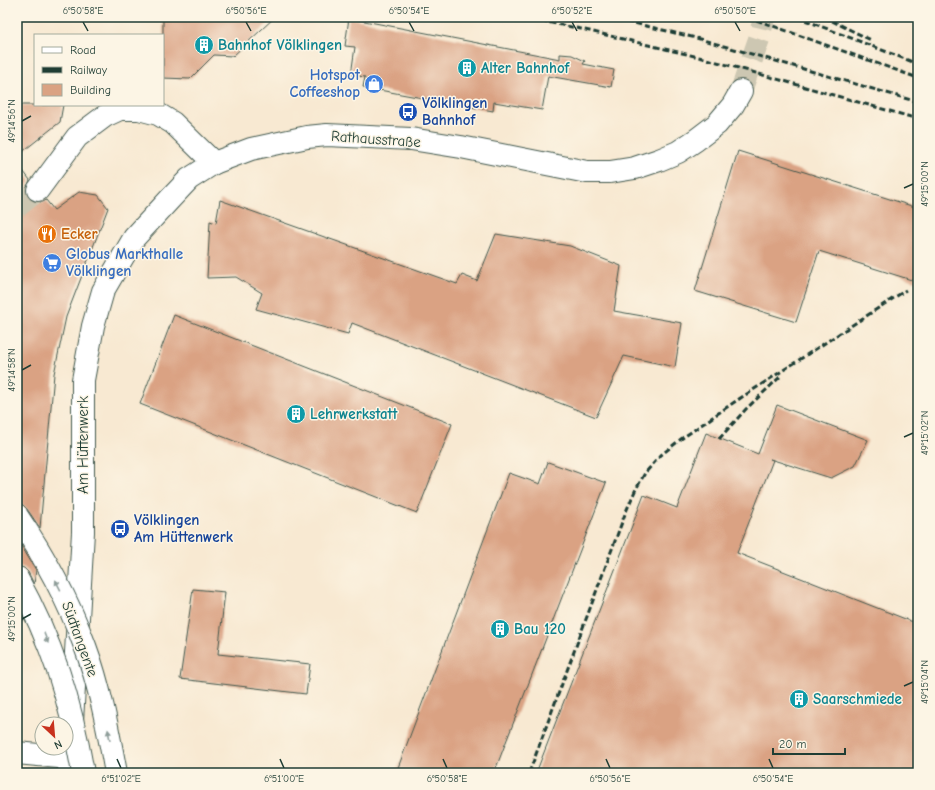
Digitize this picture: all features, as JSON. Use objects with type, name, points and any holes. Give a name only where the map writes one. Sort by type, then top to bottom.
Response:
[{"type":"main road","name":"Rathausstraße","points":[[214,163],[251,149],[327,135],[411,139],[461,147],[587,172],[610,172],[635,168],[678,152],[717,124],[733,105],[741,91]]},
{"type":"main road","points":[[38,190],[77,137],[105,116],[120,109],[139,109],[158,114],[173,123],[214,163]]},
{"type":"main road","name":"Am Hüttenwerk","points":[[74,768],[84,532],[83,380],[93,326],[103,291],[134,238],[189,179],[214,163]]},
{"type":"main road","name":"Südtangente","points":[[17,516],[51,571],[69,606],[85,647],[108,729],[116,773]]},
{"type":"main road","name":"Südtangente","points":[[17,578],[41,625],[54,656],[66,692],[77,736],[74,768]]},
{"type":"main road","points":[[17,753],[74,768]]},
{"type":"building","name":"Bahnhof Völklingen","points":[[163,17],[275,17],[233,56],[214,55],[190,79],[164,78]]},
{"type":"building","name":"Alter Bahnhof","points":[[349,18],[560,59],[560,54],[572,55],[585,61],[583,64],[614,70],[611,87],[548,76],[542,110],[494,102],[493,111],[363,87],[365,77],[351,75],[355,47],[345,46]]},
{"type":"building","points":[[17,105],[63,106],[60,122],[17,156]]},
{"type":"building","points":[[738,151],[918,208],[918,282],[819,251],[796,322],[695,291]]},
{"type":"building","name":"Globus Markthalle Völklingen","points":[[17,163],[30,180],[26,189],[27,195],[31,200],[43,202],[46,200],[54,210],[79,192],[98,195],[108,208],[66,317],[54,374],[40,528],[27,509],[23,505],[17,504]]},
{"type":"building","points":[[220,200],[457,284],[462,275],[477,281],[496,234],[570,246],[621,266],[614,311],[682,323],[675,367],[624,356],[596,417],[352,323],[348,334],[256,309],[262,293],[236,277],[207,278],[210,221],[216,223]]},
{"type":"building","name":"Lehrwerkstatt","points":[[174,315],[452,424],[417,513],[140,404]]},
{"type":"building","points":[[777,405],[868,440],[855,466],[831,478],[770,459],[773,460],[737,553],[918,624],[918,773],[536,773],[644,495],[677,508],[706,433],[758,454]]},
{"type":"building","name":"Bau 120","points":[[548,462],[606,483],[494,773],[396,773],[509,473],[540,484]]},
{"type":"building","points":[[17,539],[36,570],[34,584],[28,572],[24,568],[17,566]]},
{"type":"building","points":[[193,589],[225,592],[218,654],[310,664],[306,694],[180,679]]},
{"type":"building","points":[[17,605],[18,607],[24,620],[17,620]]},
{"type":"tunnel","points":[[741,91],[759,39],[764,17]]},
{"type":"tunnel","points":[[17,207],[38,190]]},
{"type":"railway","points":[[523,17],[703,58],[918,119]]},
{"type":"railway","points":[[609,17],[696,38],[918,102]]},
{"type":"railway","points":[[748,17],[918,78]]},
{"type":"railway","points":[[797,17],[918,64]]},
{"type":"railway","points":[[824,17],[871,40]]},
{"type":"railway","points":[[529,773],[625,514],[645,473],[661,455],[681,439],[733,403],[906,290]]},
{"type":"railway","points":[[719,439],[746,409],[781,376]]},
{"type":"place","name":"Bahnhof Völklingen","points":[[204,45]]},
{"type":"place","name":"Alter Bahnhof","points":[[467,68]]},
{"type":"place","name":"Hotspot Coffeeshop","points":[[374,84]]},
{"type":"place","name":"Völklingen Bahnhof","points":[[408,112]]},
{"type":"place","name":"Ecker","points":[[47,234]]},
{"type":"place","name":"Globus Markthalle Völklingen","points":[[52,263]]},
{"type":"place","name":"Lehrwerkstatt","points":[[296,414]]},
{"type":"place","name":"Völklingen Am Hüttenwerk","points":[[120,529]]},
{"type":"place","name":"Bau 120","points":[[500,629]]},
{"type":"place","name":"Saarschmiede","points":[[799,699]]}]
